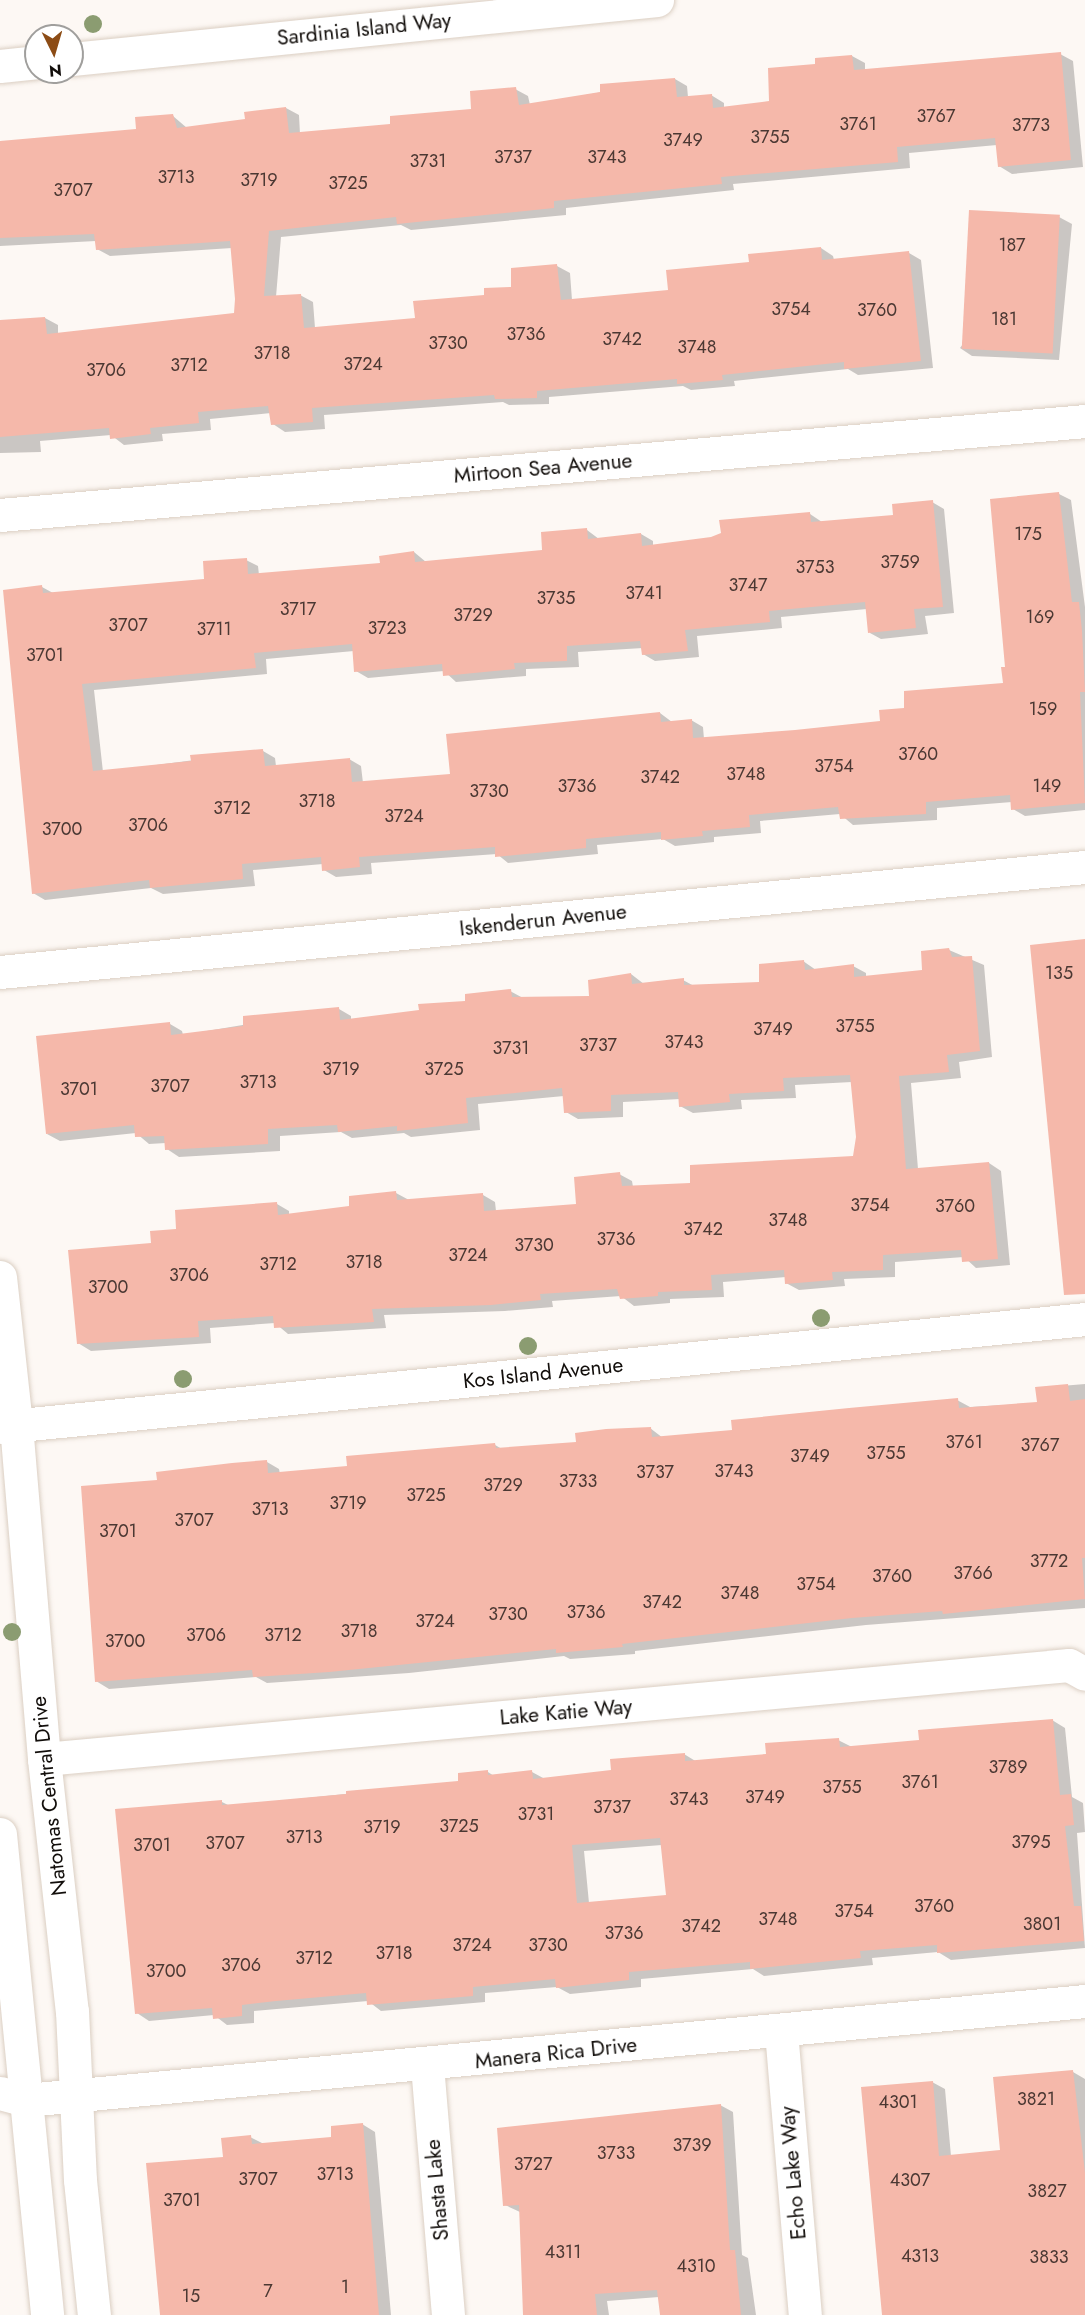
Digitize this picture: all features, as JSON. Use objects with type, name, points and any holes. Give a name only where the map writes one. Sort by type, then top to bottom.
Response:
[{"type":"street","name":"Sardinia Island Way","points":[[84,58],[657,0]]},
{"type":"street","points":[[0,66],[24,63]]},
{"type":"street","name":"Mirtoon Sea Avenue","points":[[0,515],[1085,421]]},
{"type":"street","name":"Iskenderun Avenue","points":[[0,972],[1085,867]]},
{"type":"street","name":"Natomas Central Drive","points":[[0,1277],[8,1426],[72,2011],[80,2180],[94,2315]]},
{"type":"street","name":"Kos Island Avenue","points":[[8,1426],[1085,1319]]},
{"type":"street","name":"Lake Katie Way","points":[[44,1760],[1069,1665],[1085,1674]]},
{"type":"street","points":[[0,1834],[9,2102],[47,2315]]},
{"type":"street","name":"Manera Rica Drive","points":[[9,2102],[427,2065],[1085,2001]]},
{"type":"street","name":"Echo Lake Way","points":[[781,2031],[806,2315]]},
{"type":"street","name":"Shasta Lake","points":[[427,2065],[448,2315]]},
{"type":"building","points":[[1061,52],[1071,160],[998,167],[995,138],[897,147],[898,162],[721,177],[722,184],[554,201],[554,208],[397,224],[396,217],[269,231],[264,296],[301,294],[304,328],[415,318],[413,301],[484,295],[484,288],[511,287],[511,268],[557,264],[561,300],[668,290],[666,270],[749,262],[748,254],[821,247],[822,260],[909,251],[921,361],[844,369],[844,362],[722,375],[723,380],[677,384],[677,379],[537,391],[537,398],[495,399],[494,395],[312,408],[313,422],[271,425],[268,406],[198,412],[199,423],[150,428],[151,434],[110,439],[109,428],[0,437],[0,320],[45,317],[47,334],[234,313],[235,299],[230,241],[96,250],[94,234],[0,238],[0,141],[136,129],[135,117],[173,114],[177,128],[245,119],[244,112],[286,107],[289,133],[390,124],[390,116],[471,109],[470,91],[516,87],[519,105],[600,92],[600,84],[675,78],[677,97],[712,94],[713,108],[769,101],[768,68],[815,64],[815,58],[852,55],[854,70]]},
{"type":"building","points":[[969,210],[1060,215],[1053,354],[962,349]]},
{"type":"building","points":[[1059,492],[1072,602],[1079,602],[1082,631],[1085,692],[1080,692],[1085,803],[1011,810],[1010,795],[926,802],[926,814],[840,819],[838,807],[749,815],[750,827],[702,831],[703,836],[661,840],[661,832],[586,839],[586,848],[495,857],[495,847],[359,857],[360,867],[322,871],[321,857],[242,864],[243,879],[150,888],[149,880],[32,894],[3,590],[42,585],[43,593],[204,579],[203,561],[247,558],[248,574],[380,563],[379,556],[414,551],[415,562],[542,550],[541,532],[587,528],[588,539],[641,533],[642,546],[711,537],[721,533],[719,520],[810,512],[811,522],[893,515],[892,504],[933,500],[943,607],[914,609],[916,628],[868,633],[865,602],[769,611],[770,622],[685,630],[688,651],[642,655],[640,641],[567,646],[567,661],[514,663],[515,669],[443,676],[442,664],[354,672],[352,644],[254,653],[256,668],[82,684],[93,771],[191,761],[190,755],[263,749],[265,766],[350,758],[352,782],[450,774],[446,734],[660,712],[661,722],[692,719],[693,738],[795,730],[880,721],[879,710],[904,708],[904,691],[1003,683],[1001,667],[1005,667],[990,499]]},
{"type":"building","points":[[1085,939],[1085,1294],[1064,1295],[1030,945]]},
{"type":"building","points":[[949,948],[952,957],[972,956],[980,1051],[947,1055],[949,1072],[899,1076],[906,1169],[989,1162],[998,1259],[962,1262],[961,1250],[883,1255],[883,1270],[832,1272],[833,1280],[785,1284],[784,1270],[711,1275],[712,1290],[658,1292],[658,1296],[620,1299],[617,1289],[540,1294],[541,1300],[491,1305],[372,1309],[374,1322],[274,1328],[273,1316],[198,1321],[199,1337],[77,1344],[68,1250],[151,1243],[150,1231],[176,1229],[175,1210],[277,1202],[278,1215],[349,1206],[349,1196],[396,1191],[397,1200],[483,1193],[484,1211],[576,1204],[574,1177],[620,1172],[622,1186],[690,1183],[690,1165],[853,1156],[856,1137],[850,1075],[783,1078],[784,1091],[729,1094],[730,1102],[679,1107],[678,1092],[611,1095],[611,1111],[564,1113],[562,1088],[466,1098],[468,1123],[397,1131],[397,1126],[338,1132],[337,1125],[268,1129],[268,1144],[165,1150],[164,1136],[135,1137],[134,1125],[46,1134],[36,1036],[170,1022],[171,1035],[243,1026],[243,1016],[339,1007],[340,1020],[419,1010],[418,1004],[465,1001],[465,994],[511,989],[512,997],[589,996],[588,980],[631,973],[632,984],[684,978],[684,985],[759,982],[759,964],[804,960],[805,970],[854,964],[854,977],[922,970],[921,951]]},
{"type":"building","points":[[1068,1384],[1070,1401],[1085,1399],[1085,1558],[1082,1558],[1085,1599],[943,1614],[942,1611],[852,1618],[622,1644],[623,1647],[556,1653],[556,1649],[329,1672],[253,1677],[252,1670],[95,1682],[81,1486],[157,1480],[156,1472],[232,1463],[267,1460],[268,1473],[347,1466],[346,1456],[495,1443],[496,1448],[576,1442],[575,1433],[606,1429],[651,1427],[652,1437],[732,1430],[731,1420],[958,1398],[959,1408],[1037,1402],[1035,1387]]},
{"type":"building","points":[[1053,1719],[1060,1795],[1071,1794],[1074,1825],[1065,1826],[1074,1906],[1081,1906],[1084,1941],[937,1953],[937,1945],[860,1951],[861,1958],[750,1969],[750,1962],[629,1972],[629,1980],[556,1988],[555,1979],[473,1987],[473,1996],[367,2005],[366,1993],[276,2001],[242,2005],[242,2016],[213,2019],[212,2008],[135,2014],[115,1809],[222,1800],[222,1805],[346,1794],[346,1791],[458,1781],[458,1773],[488,1770],[488,1775],[532,1770],[533,1779],[611,1770],[610,1759],[685,1753],[685,1761],[766,1754],[765,1743],[839,1738],[840,1747],[919,1740],[918,1730]],"holes":[[[660,1838],[666,1895],[577,1903],[572,1845]]]},
{"type":"building","points":[[1073,2070],[1085,2173],[1085,2315],[882,2315],[861,2087],[933,2081],[939,2156],[1000,2150],[993,2077]]},
{"type":"building","points":[[721,2104],[730,2250],[735,2250],[741,2315],[660,2315],[657,2290],[595,2294],[597,2315],[523,2315],[519,2205],[503,2206],[497,2128]]},
{"type":"building","points":[[363,2123],[379,2315],[160,2315],[146,2163],[223,2157],[221,2138],[251,2135],[252,2144],[331,2137],[331,2126]]}]
